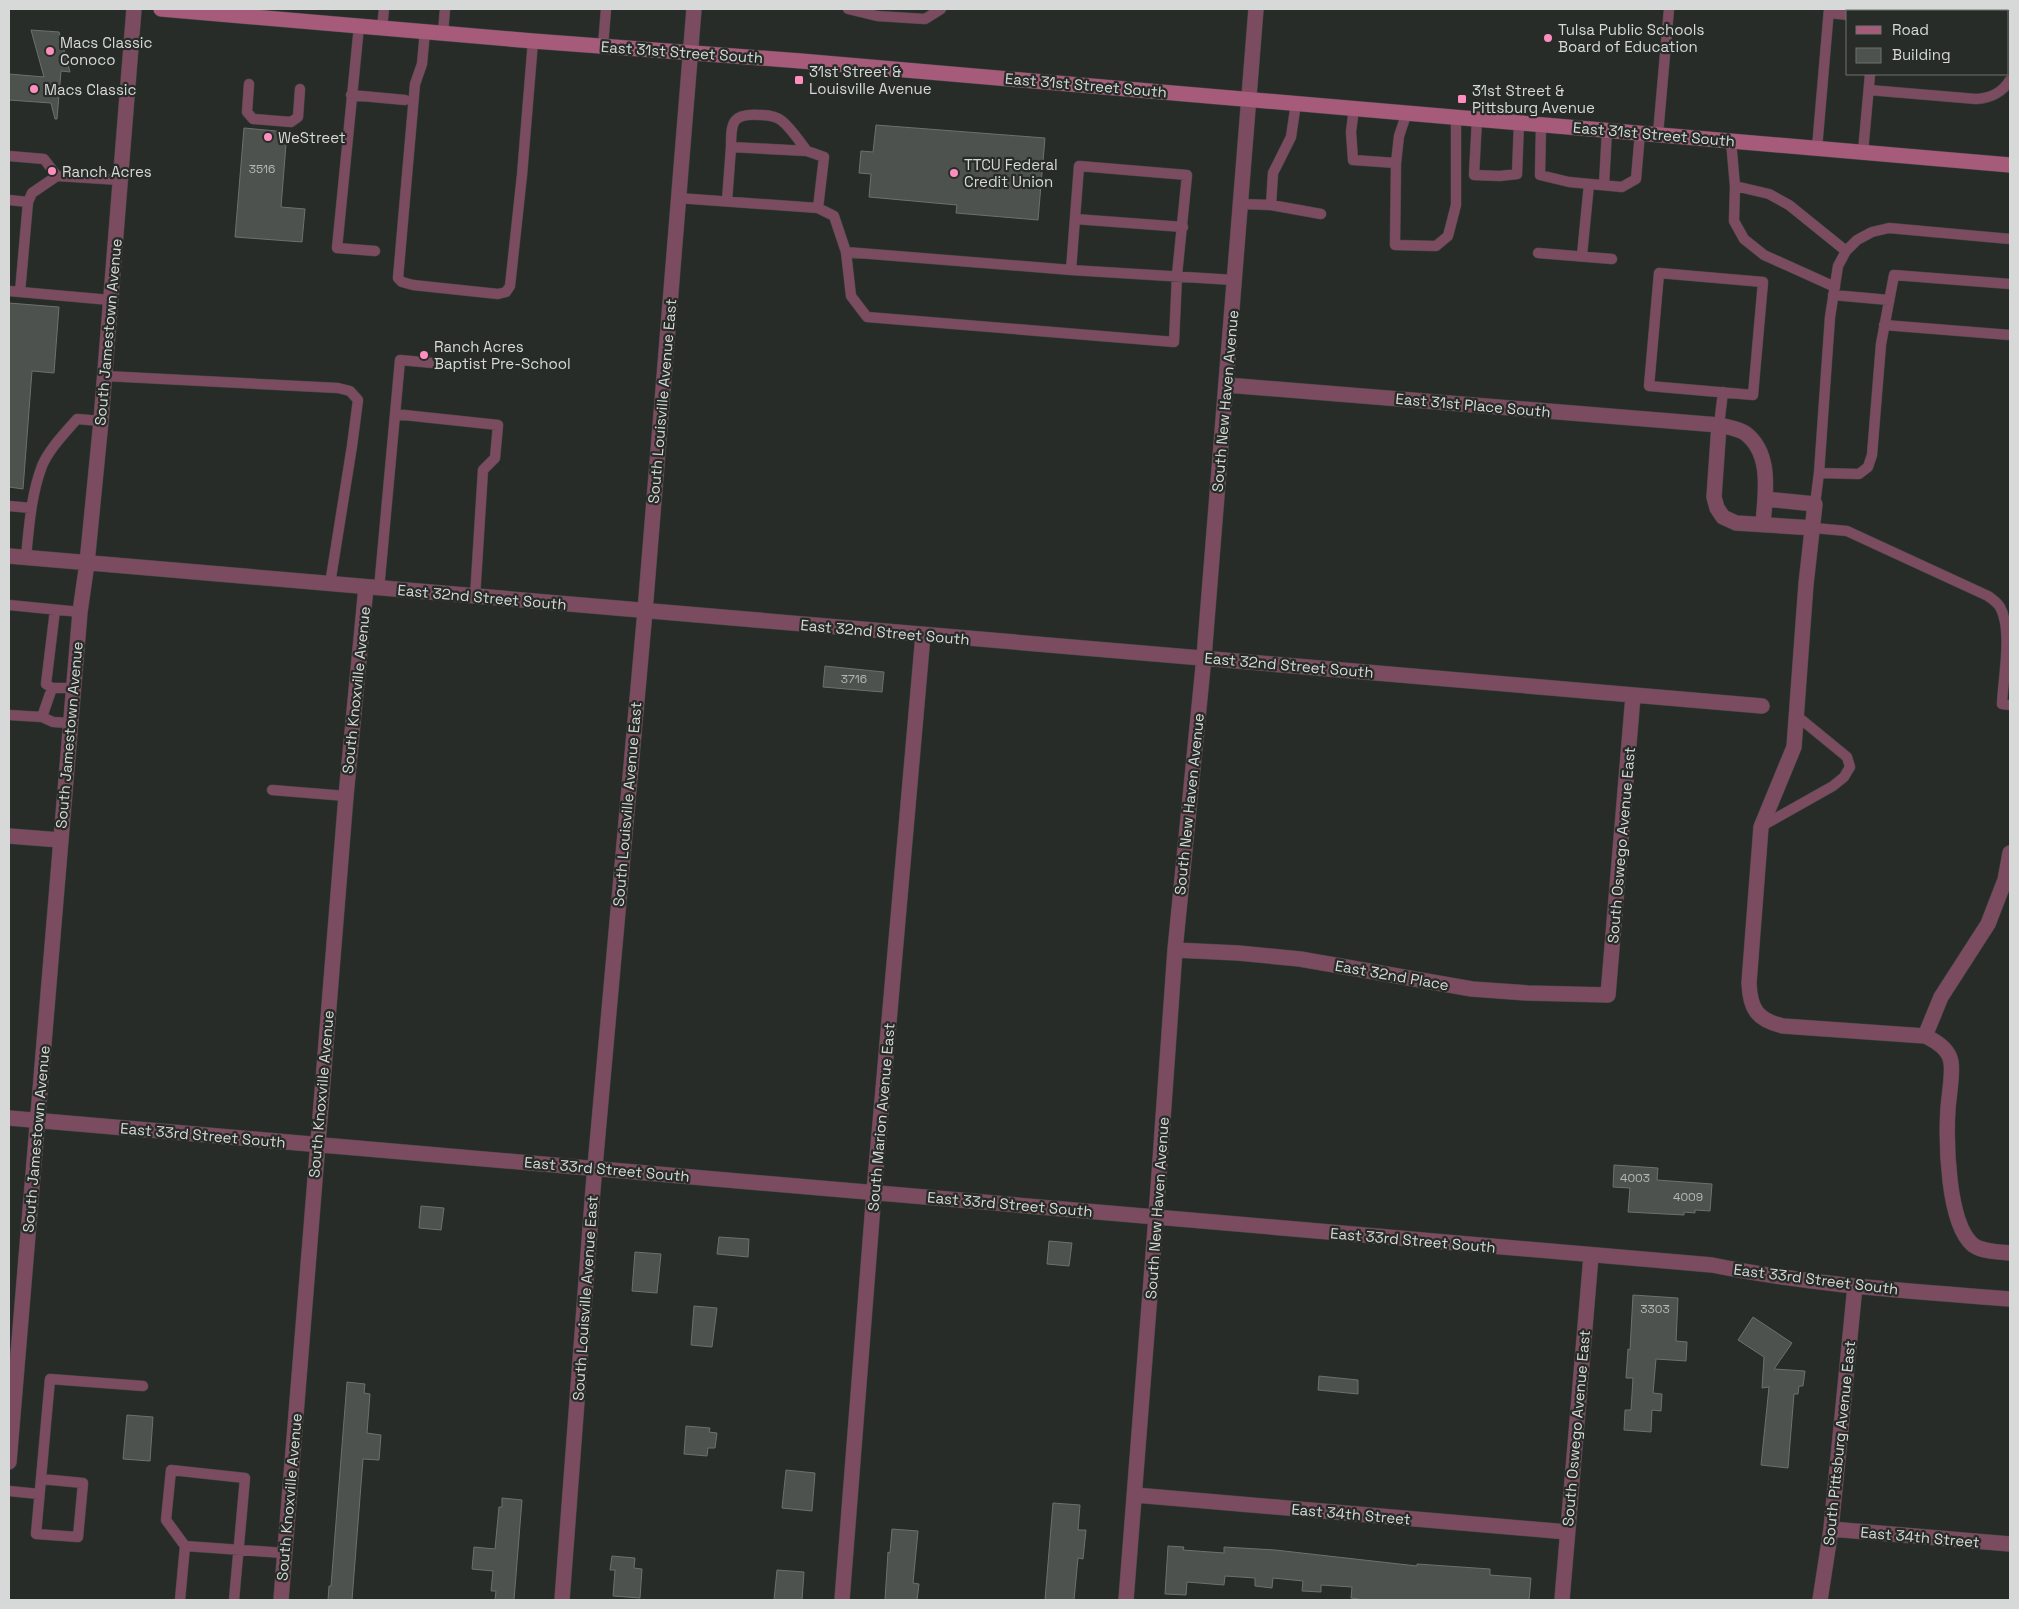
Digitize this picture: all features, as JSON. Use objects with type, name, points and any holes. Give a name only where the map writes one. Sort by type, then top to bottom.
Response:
[{"type":"main road","name":"East 31st Street South","points":[[161,9],[1407,112],[2010,165]]},
{"type":"street","name":"South Jamestown Avenue","points":[[9,1462],[73,688],[80,612],[88,564],[101,421],[134,9]]},
{"type":"street","name":"South Louisville Avenue East","points":[[562,1600],[595,1168],[645,611],[694,9]]},
{"type":"street","name":"South New Haven Avenue","points":[[1126,1600],[1175,950],[1204,657],[1256,9]]},
{"type":"street","name":"East 31st Place South","points":[[1227,385],[1719,425],[1745,434],[1755,445],[1764,465],[1766,481],[1762,524]]},
{"type":"street","points":[[1719,425],[1714,496],[1717,508],[1723,517],[1736,523],[1814,528]]},
{"type":"street","points":[[1765,500],[1816,504],[1806,584],[1794,747],[1761,827],[1749,998],[1754,1009],[1761,1017],[1783,1026],[1925,1036],[1936,1040],[1944,1049],[1951,1062],[1947,1126],[1948,1164],[1954,1205],[1964,1234],[1974,1245],[1984,1250],[2010,1253]]},
{"type":"street","name":"East 32nd Street South","points":[[9,556],[1762,706]]},
{"type":"street","name":"South Knoxville Avenue","points":[[281,1600],[346,796],[373,588]]},
{"type":"street","name":"South Marion Avenue East","points":[[842,1600],[874,1192],[923,635]]},
{"type":"street","name":"South Oswego Avenue East","points":[[1608,995],[1634,696]]},
{"type":"street","points":[[9,836],[60,840]]},
{"type":"street","points":[[1925,1036],[1941,997],[1988,924],[2005,880],[2010,853]]},
{"type":"street","name":"East 32nd Place","points":[[1175,950],[1238,953],[1300,959],[1472,989],[1528,993],[1608,995]]},
{"type":"street","name":"East 33rd Street South","points":[[9,1118],[1712,1265],[1763,1276],[1854,1286],[2010,1299]]},
{"type":"street","name":"South Oswego Avenue East","points":[[1562,1600],[1591,1256]]},
{"type":"street","name":"South Pittsburg Avenue East","points":[[1820,1600],[1831,1529],[1854,1286]]},
{"type":"street","name":"East 34th Street","points":[[1135,1495],[1567,1532]]},
{"type":"street","name":"East 34th Street","points":[[1831,1529],[2010,1544]]},
{"type":"lane","points":[[382,28],[384,9]]},
{"type":"lane","points":[[443,33],[445,9]]},
{"type":"lane","points":[[603,46],[606,9]]},
{"type":"lane","points":[[848,9],[877,16],[925,19],[941,9]]},
{"type":"lane","points":[[1658,134],[1669,9]]},
{"type":"lane","points":[[1817,148],[1829,11],[1846,15]]},
{"type":"lane","points":[[359,26],[337,248],[375,251]]},
{"type":"lane","points":[[425,31],[422,64],[415,84],[398,278],[402,282],[413,285],[498,294],[506,292],[510,286],[522,175],[533,41]]},
{"type":"lane","points":[[1863,152],[1870,75]]},
{"type":"lane","points":[[1869,90],[1976,99],[1988,98],[1998,93],[2010,80]]},
{"type":"lane","points":[[249,84],[247,112],[253,119],[291,122],[298,117],[300,90]]},
{"type":"lane","points":[[351,95],[405,100]]},
{"type":"lane","points":[[1271,205],[1274,173],[1291,137],[1296,103]]},
{"type":"lane","points":[[1354,108],[1351,132],[1353,160],[1396,163]]},
{"type":"lane","points":[[1407,112],[1399,136],[1396,163],[1395,245],[1436,246],[1448,236],[1456,205],[1456,117]]},
{"type":"lane","points":[[727,201],[731,126],[736,118],[745,114],[770,116],[782,120],[806,151]]},
{"type":"lane","points":[[1477,119],[1474,175],[1500,176],[1517,174],[1519,122]]},
{"type":"lane","points":[[1541,124],[1540,175],[1568,182],[1589,184],[1622,187],[1636,179],[1640,133]]},
{"type":"lane","points":[[1604,185],[1607,130]]},
{"type":"lane","points":[[1731,141],[1735,186],[1734,222],[1744,239],[1764,255],[1834,291],[1889,300]]},
{"type":"lane","points":[[731,147],[806,151],[824,157],[818,208]]},
{"type":"lane","points":[[9,156],[44,159],[58,176]]},
{"type":"lane","points":[[678,198],[818,208],[834,216],[846,252],[851,296],[867,317],[1174,342],[1177,276],[1187,175],[1079,166],[1071,270]]},
{"type":"lane","points":[[110,300],[14,292],[28,202],[32,193],[58,176],[120,180]]},
{"type":"lane","points":[[1582,255],[1589,184]]},
{"type":"lane","points":[[1735,186],[1769,194],[1789,205],[1846,251]]},
{"type":"lane","points":[[9,200],[28,202]]},
{"type":"lane","points":[[1240,204],[1271,205],[1320,214]]},
{"type":"lane","points":[[1075,219],[1183,227]]},
{"type":"lane","points":[[1816,504],[1830,317],[1838,266],[1846,251],[1857,240],[1872,232],[1889,228],[2010,239]]},
{"type":"lane","points":[[846,252],[1071,270],[1234,280]]},
{"type":"lane","points":[[1538,253],[1582,255],[1612,259]]},
{"type":"lane","points":[[1659,273],[1763,282],[1753,395],[1723,392],[1649,386],[1659,273]]},
{"type":"lane","points":[[1819,473],[1859,474],[1868,467],[1872,455],[1881,344],[1894,275],[2010,284]]},
{"type":"lane","points":[[1884,325],[2010,335]]},
{"type":"lane","points":[[373,588],[400,360],[444,364]]},
{"type":"lane","points":[[105,376],[328,387],[350,391],[358,400],[330,584]]},
{"type":"lane","points":[[1719,425],[1723,392]]},
{"type":"lane","points":[[395,414],[498,425],[495,458],[483,470],[475,597]]},
{"type":"lane","points":[[26,558],[31,508],[43,465],[77,420],[101,421]]},
{"type":"lane","points":[[9,506],[31,508]]},
{"type":"lane","points":[[1814,528],[1847,531],[1988,596],[1999,605],[2005,620],[2006,635],[2002,704],[2010,705]]},
{"type":"lane","points":[[9,605],[80,612]]},
{"type":"lane","points":[[55,610],[46,684],[52,688],[73,688]]},
{"type":"lane","points":[[42,718],[52,688]]},
{"type":"lane","points":[[9,715],[70,723]]},
{"type":"lane","points":[[1761,827],[1833,786],[1844,777],[1850,767],[1847,757],[1797,716]]},
{"type":"lane","points":[[272,790],[346,796]]},
{"type":"lane","points":[[41,1479],[83,1483],[78,1537],[36,1534],[50,1379],[143,1386]]},
{"type":"lane","points":[[180,1600],[185,1546],[166,1520],[171,1470],[245,1478],[234,1600]]},
{"type":"lane","points":[[9,1491],[39,1494]]},
{"type":"lane","points":[[185,1546],[284,1553]]},
{"type":"building","points":[[31,30],[59,32],[70,72],[61,71],[57,119],[55,119],[51,103],[9,100],[9,74],[44,77]]},
{"type":"building","name":"TTCU Federal Credit Union","points":[[876,125],[1045,138],[1038,220],[956,213],[957,205],[869,197],[871,174],[859,173],[861,151],[873,152]]},
{"type":"building","points":[[244,128],[287,132],[281,207],[305,209],[302,242],[235,237]]},
{"type":"building","points":[[9,303],[59,307],[54,373],[32,371],[23,489],[9,487]]},
{"type":"building","points":[[825,666],[884,672],[882,692],[823,687]]},
{"type":"building","points":[[1614,1165],[1658,1168],[1657,1180],[1712,1184],[1710,1211],[1695,1210],[1695,1213],[1684,1212],[1684,1215],[1628,1212],[1630,1188],[1613,1187]]},
{"type":"building","points":[[421,1206],[444,1208],[441,1230],[419,1228]]},
{"type":"building","points":[[719,1237],[749,1239],[748,1257],[717,1254]]},
{"type":"building","points":[[1049,1241],[1072,1243],[1069,1266],[1047,1264]]},
{"type":"building","points":[[635,1252],[661,1254],[657,1293],[632,1291]]},
{"type":"building","points":[[1633,1295],[1678,1298],[1676,1341],[1687,1342],[1686,1361],[1656,1359],[1653,1393],[1662,1394],[1661,1411],[1652,1410],[1651,1432],[1624,1430],[1625,1410],[1631,1410],[1633,1378],[1626,1378],[1628,1349],[1630,1350]]},
{"type":"building","points":[[694,1306],[717,1308],[712,1347],[691,1345]]},
{"type":"building","points":[[1753,1317],[1792,1343],[1774,1369],[1805,1371],[1803,1386],[1799,1386],[1798,1394],[1794,1394],[1788,1468],[1761,1465],[1769,1387],[1762,1388],[1764,1357],[1738,1340]]},
{"type":"building","points":[[1319,1376],[1358,1380],[1358,1394],[1318,1390]]},
{"type":"building","points":[[347,1382],[365,1384],[364,1393],[370,1394],[367,1433],[381,1435],[379,1460],[363,1459],[352,1600],[328,1600],[329,1586],[331,1586]]},
{"type":"building","points":[[127,1415],[153,1417],[150,1461],[123,1459]]},
{"type":"building","points":[[686,1426],[710,1428],[709,1432],[717,1433],[715,1448],[708,1448],[707,1456],[684,1454]]},
{"type":"building","points":[[786,1470],[815,1473],[812,1511],[782,1508]]},
{"type":"building","points":[[502,1498],[522,1500],[514,1600],[495,1600],[496,1591],[491,1591],[493,1571],[472,1569],[474,1547],[495,1549],[499,1507],[502,1507]]},
{"type":"building","points":[[1053,1503],[1080,1505],[1078,1530],[1086,1530],[1083,1559],[1078,1558],[1074,1600],[1045,1600]]},
{"type":"building","points":[[892,1529],[918,1531],[913,1583],[919,1584],[917,1600],[885,1600],[888,1552],[890,1553]]},
{"type":"building","points":[[1168,1546],[1184,1547],[1183,1550],[1224,1553],[1224,1547],[1275,1550],[1417,1566],[1417,1564],[1490,1569],[1490,1575],[1531,1578],[1529,1600],[1365,1600],[1351,1598],[1352,1587],[1321,1585],[1321,1592],[1302,1591],[1303,1581],[1273,1578],[1272,1588],[1255,1586],[1255,1578],[1225,1576],[1224,1585],[1187,1582],[1186,1595],[1165,1594]]},
{"type":"building","points":[[612,1556],[635,1558],[634,1568],[642,1569],[640,1598],[613,1596],[615,1570],[610,1570]]},
{"type":"building","points":[[777,1570],[804,1572],[802,1600],[774,1600]]},
{"type":"place","name":"Tulsa Public Schools Board of Education","points":[[1548,38]]},
{"type":"place","name":"Macs Classic Conoco","points":[[50,51]]},
{"type":"place","name":"31st Street & Louisville Avenue","points":[[799,80]]},
{"type":"place","name":"Macs Classic","points":[[34,89]]},
{"type":"place","name":"31st Street & Pittsburg Avenue","points":[[1462,99]]},
{"type":"place","name":"WeStreet","points":[[268,137]]},
{"type":"place","name":"Ranch Acres","points":[[52,171]]},
{"type":"place","name":"TTCU Federal Credit Union","points":[[954,173]]},
{"type":"place","name":"Ranch Acres Baptist Pre-School","points":[[424,355]]}]
